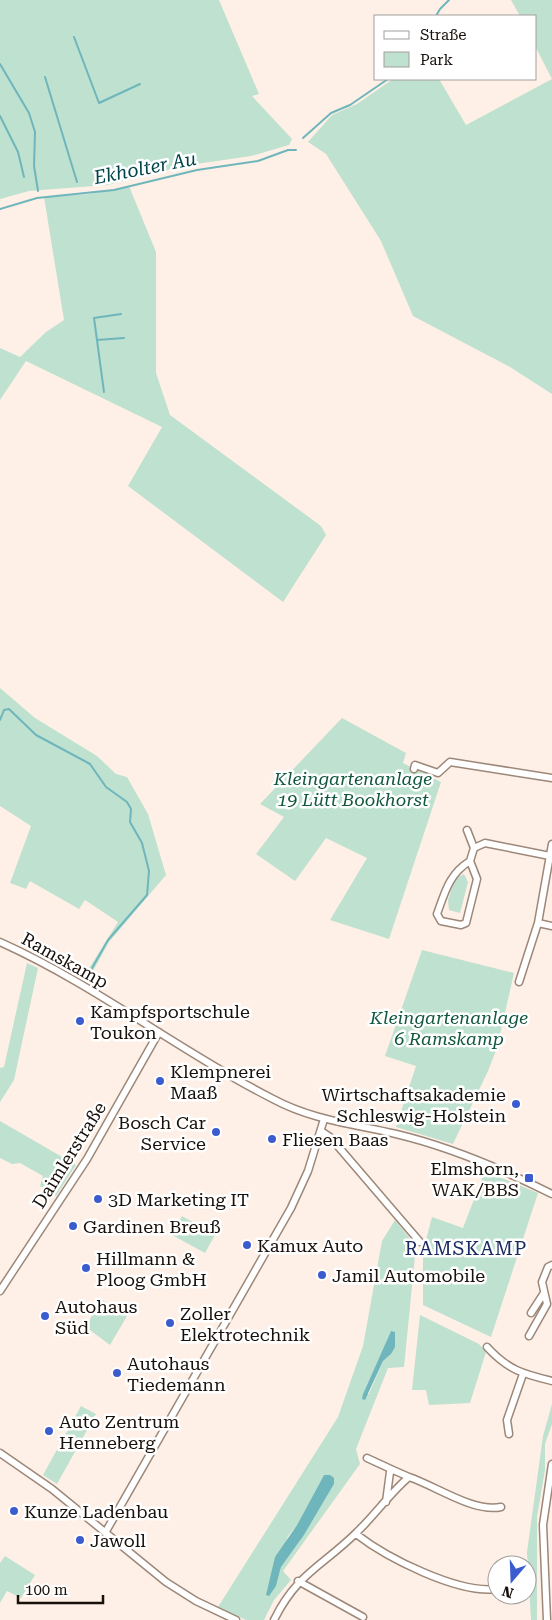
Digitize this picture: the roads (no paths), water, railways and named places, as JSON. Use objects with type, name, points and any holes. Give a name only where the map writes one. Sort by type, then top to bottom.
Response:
[{"type":"street","points":[[414,769],[416,765],[438,773],[450,762],[552,778]]},
{"type":"street","points":[[467,830],[474,848],[470,861],[477,879],[466,923],[461,925],[441,921],[437,914],[449,880],[459,868],[470,861]]},
{"type":"street","points":[[474,848],[485,842],[550,856]]},
{"type":"street","points":[[519,982],[538,924],[552,844]]},
{"type":"street","points":[[538,924],[552,926]]},
{"type":"street","name":"Ramskamp","points":[[0,942],[68,978],[273,1100],[324,1119],[396,1134],[448,1149],[552,1194]]},
{"type":"street","name":"Daimlerstraße","points":[[0,1291],[87,1158],[159,1032]]},
{"type":"street","points":[[105,1533],[291,1208],[324,1119]]},
{"type":"street","points":[[321,1131],[330,1137],[420,1242]]},
{"type":"street","points":[[529,1336],[547,1304],[542,1282],[548,1267],[552,1265]]},
{"type":"street","points":[[530,1313],[544,1293]]},
{"type":"street","points":[[487,1347],[501,1362],[523,1374],[552,1381]]},
{"type":"street","points":[[509,1434],[506,1420],[523,1374]]},
{"type":"street","points":[[0,1453],[52,1489],[181,1592],[236,1620]]},
{"type":"street","points":[[367,1458],[470,1503],[490,1510],[501,1507]]},
{"type":"street","points":[[547,1620],[543,1525],[552,1464]]},
{"type":"street","points":[[385,1503],[388,1478],[393,1470]]},
{"type":"street","points":[[274,1620],[283,1601],[298,1582],[356,1534],[409,1477]]},
{"type":"street","points":[[356,1534],[401,1561],[438,1578],[487,1591]]},
{"type":"street","points":[[298,1582],[363,1617]]},
{"type":"water","points":[[391,1331],[395,1332],[395,1347],[391,1354],[383,1361],[365,1400],[362,1399],[363,1394]]},
{"type":"water","points":[[324,1475],[330,1475],[334,1478],[334,1484],[304,1535],[281,1567],[276,1586],[269,1596],[266,1595],[275,1557],[297,1525]]},
{"type":"waterway","name":"Ekholter Au","points":[[437,15],[449,0]]},
{"type":"waterway","points":[[74,37],[99,103],[140,84]]},
{"type":"waterway","points":[[0,64],[29,113],[35,132],[34,166],[38,191]]},
{"type":"waterway","points":[[45,77],[77,182]]},
{"type":"waterway","name":"Ekholter Au","points":[[303,138],[331,113],[350,105],[387,80]]},
{"type":"waterway","points":[[0,116],[18,152],[24,177]]},
{"type":"waterway","name":"Ekholter Au","points":[[0,209],[37,198],[114,190],[197,170],[258,161],[288,150],[296,150]]},
{"type":"waterway","points":[[104,392],[94,318],[121,314]]},
{"type":"waterway","points":[[97,340],[124,338]]},
{"type":"waterway","points":[[0,720],[4,710],[9,709],[36,735],[90,764],[106,787],[127,802],[131,809],[130,822],[142,843],[149,871],[147,895],[108,940],[87,977]]},
{"type":"place","name":"Kampfsportschule Toukon","points":[[80,1021]]},
{"type":"place","name":"Klempnerei Maaß","points":[[160,1081]]},
{"type":"place","name":"Wirtschaftsakademie Schleswig-Holstein","points":[[516,1104]]},
{"type":"place","name":"Bosch Car Service","points":[[216,1132]]},
{"type":"place","name":"Fliesen Baas","points":[[272,1139]]},
{"type":"place","name":"Elmshorn, WAK/BBS","points":[[529,1178]]},
{"type":"place","name":"3D Marketing IT","points":[[98,1199]]},
{"type":"place","name":"Gardinen Breuß","points":[[73,1226]]},
{"type":"place","name":"Kamux Auto","points":[[247,1245]]},
{"type":"place","name":"Hillmann & Ploog GmbH","points":[[86,1268]]},
{"type":"place","name":"Jamil Automobile","points":[[322,1275]]},
{"type":"place","name":"Autohaus Süd","points":[[45,1316]]},
{"type":"place","name":"Zoller Elektrotechnik","points":[[170,1323]]},
{"type":"place","name":"Autohaus Tiedemann","points":[[117,1373]]},
{"type":"place","name":"Auto Zentrum Henneberg","points":[[49,1431]]},
{"type":"place","name":"Kunze Ladenbau","points":[[14,1511]]},
{"type":"place","name":"Jawoll","points":[[80,1540]]},
{"type":"district","name":"RAMSKAMP","points":[[466,1248]]},
{"type":"park label","name":"Kleingartenanlage 19 Lütt Bookhorst","points":[[353,788]]},
{"type":"park label","name":"Kleingartenanlage 6 Ramskamp","points":[[449,1027]]}]
